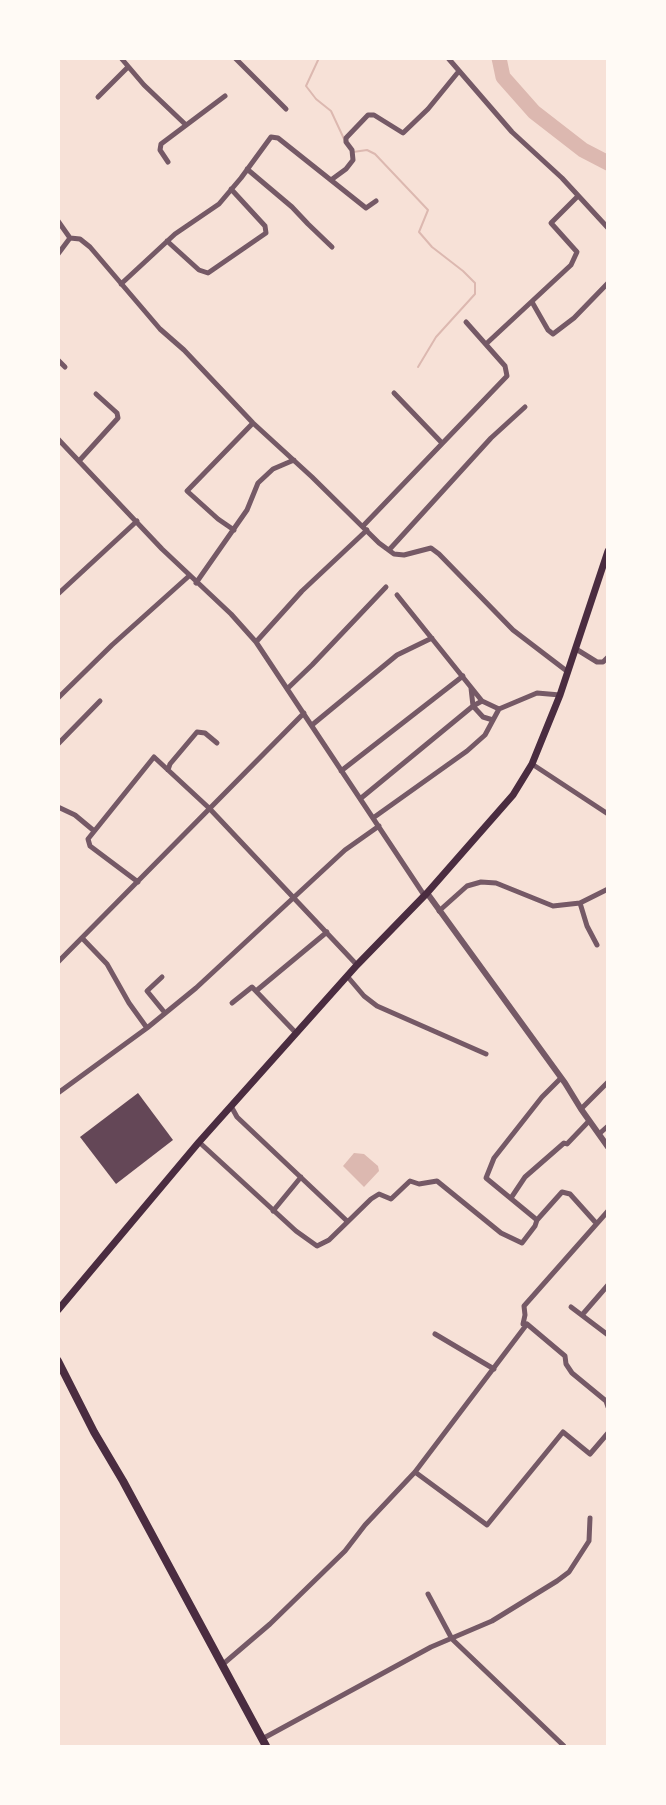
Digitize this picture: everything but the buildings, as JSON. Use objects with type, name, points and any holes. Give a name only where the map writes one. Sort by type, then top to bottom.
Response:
[{"type":"main road","points":[[58,1310],[199,1142],[357,965],[426,894],[513,795],[532,764],[560,695],[608,551]]},
{"type":"main road","points":[[58,1361],[94,1432],[123,1481],[264,1743]]},
{"type":"street","points":[[121,58],[159,101],[186,125]]},
{"type":"street","points":[[235,58],[286,109]]},
{"type":"street","points":[[448,58],[512,132],[608,228]]},
{"type":"street","points":[[98,97],[128,66]]},
{"type":"street","points":[[332,180],[353,160],[352,150],[346,138],[368,115],[374,115],[403,133],[459,71]]},
{"type":"street","points":[[168,162],[160,147],[225,96]]},
{"type":"street","points":[[121,284],[167,241],[219,204],[274,136],[366,208],[376,201]]},
{"type":"street","points":[[247,169],[292,207],[332,247]]},
{"type":"street","points":[[167,241],[199,270],[208,273],[266,233],[265,226],[231,189]]},
{"type":"street","points":[[486,344],[571,265],[577,252],[551,222],[578,196]]},
{"type":"street","points":[[58,221],[70,238],[80,239],[90,247],[160,329],[184,350],[253,423],[389,550],[394,554],[404,555],[431,549],[446,561],[513,630],[568,672]]},
{"type":"street","points":[[58,254],[70,238]]},
{"type":"street","points":[[532,302],[548,330],[553,334],[574,318],[608,283]]},
{"type":"street","points":[[256,642],[507,375],[505,366],[466,322]]},
{"type":"street","points":[[58,360],[65,368]]},
{"type":"street","points":[[394,393],[442,443]]},
{"type":"street","points":[[79,461],[118,418],[117,413],[96,394]]},
{"type":"street","points":[[389,550],[491,438],[525,407]]},
{"type":"street","points":[[234,530],[187,491],[253,423]]},
{"type":"street","points":[[58,439],[189,576],[256,642],[373,818],[561,1078],[608,1147]]},
{"type":"street","points":[[196,583],[247,510],[258,483],[273,470],[294,460]]},
{"type":"street","points":[[58,594],[137,521]]},
{"type":"street","points":[[58,698],[112,645],[189,576]]},
{"type":"street","points":[[58,583],[64,590]]},
{"type":"street","points":[[287,688],[386,587]]},
{"type":"street","points":[[398,595],[482,701],[499,709]]},
{"type":"street","points":[[312,725],[397,655],[432,638]]},
{"type":"street","points":[[576,649],[597,662],[603,662],[608,657]]},
{"type":"street","points":[[341,771],[463,676]]},
{"type":"street","points":[[471,686],[473,706],[483,717],[493,720]]},
{"type":"street","points":[[373,818],[467,751],[485,735],[499,709],[537,693],[560,695]]},
{"type":"street","points":[[58,744],[100,701]]},
{"type":"street","points":[[360,799],[482,701]]},
{"type":"street","points":[[58,962],[304,713]]},
{"type":"street","points":[[168,770],[170,764],[197,732],[205,733],[217,743]]},
{"type":"street","points":[[138,882],[90,846],[88,838],[154,757],[209,808],[357,965]]},
{"type":"street","points":[[532,764],[608,814]]},
{"type":"street","points":[[58,807],[75,815],[93,830]]},
{"type":"street","points":[[58,1093],[147,1028],[196,988],[345,850],[379,826]]},
{"type":"street","points":[[439,911],[467,886],[481,882],[496,883],[553,906],[580,903],[608,889]]},
{"type":"street","points":[[580,903],[587,926],[597,945]]},
{"type":"street","points":[[256,991],[327,932]]},
{"type":"street","points":[[83,939],[107,964],[129,1003],[147,1028]]},
{"type":"street","points":[[347,976],[364,996],[377,1006],[486,1054]]},
{"type":"street","points":[[162,977],[147,991],[165,1013]]},
{"type":"street","points":[[232,1003],[252,987],[296,1033]]},
{"type":"street","points":[[537,1220],[486,1178],[486,1174],[501,1149],[542,1097],[561,1078]]},
{"type":"street","points":[[581,1109],[608,1082]]},
{"type":"street","points":[[231,1106],[237,1117],[347,1221]]},
{"type":"street","points":[[511,1198],[525,1177],[564,1143],[567,1144],[589,1121]]},
{"type":"street","points":[[599,1134],[608,1126]]},
{"type":"street","points":[[199,1142],[296,1231],[317,1246],[329,1239],[379,1194],[391,1198],[410,1181],[419,1184],[437,1181],[501,1233],[522,1243],[537,1220],[562,1192],[570,1194],[596,1223]]},
{"type":"street","points":[[273,1210],[301,1177]]},
{"type":"street","points":[[608,1211],[524,1306],[523,1324],[527,1324],[565,1356],[566,1364],[572,1373],[606,1401],[608,1407]]},
{"type":"street","points":[[582,1315],[608,1285]]},
{"type":"street","points":[[571,1307],[608,1335]]},
{"type":"street","points":[[222,1665],[270,1624],[345,1551],[371,1518],[415,1472],[527,1324]]},
{"type":"street","points":[[435,1334],[494,1369]]},
{"type":"street","points":[[415,1472],[487,1525],[563,1432],[590,1454],[608,1433]]},
{"type":"street","points":[[264,1743],[431,1647],[492,1621],[569,1572],[589,1540],[590,1518]]},
{"type":"street","points":[[428,1594],[452,1639],[564,1746]]},
{"type":"shaded area","points":[[354,1153],[364,1154],[378,1166],[379,1171],[364,1187],[343,1166]]},
{"type":"waterway","points":[[319,58],[306,86],[316,99],[331,111],[345,141]]},
{"type":"waterway","points":[[499,58],[503,77],[534,112],[583,150],[608,163]]},
{"type":"waterway","points":[[353,152],[367,150],[375,154],[428,210],[419,232],[432,247],[475,283],[475,294],[436,337],[418,367]]}]
